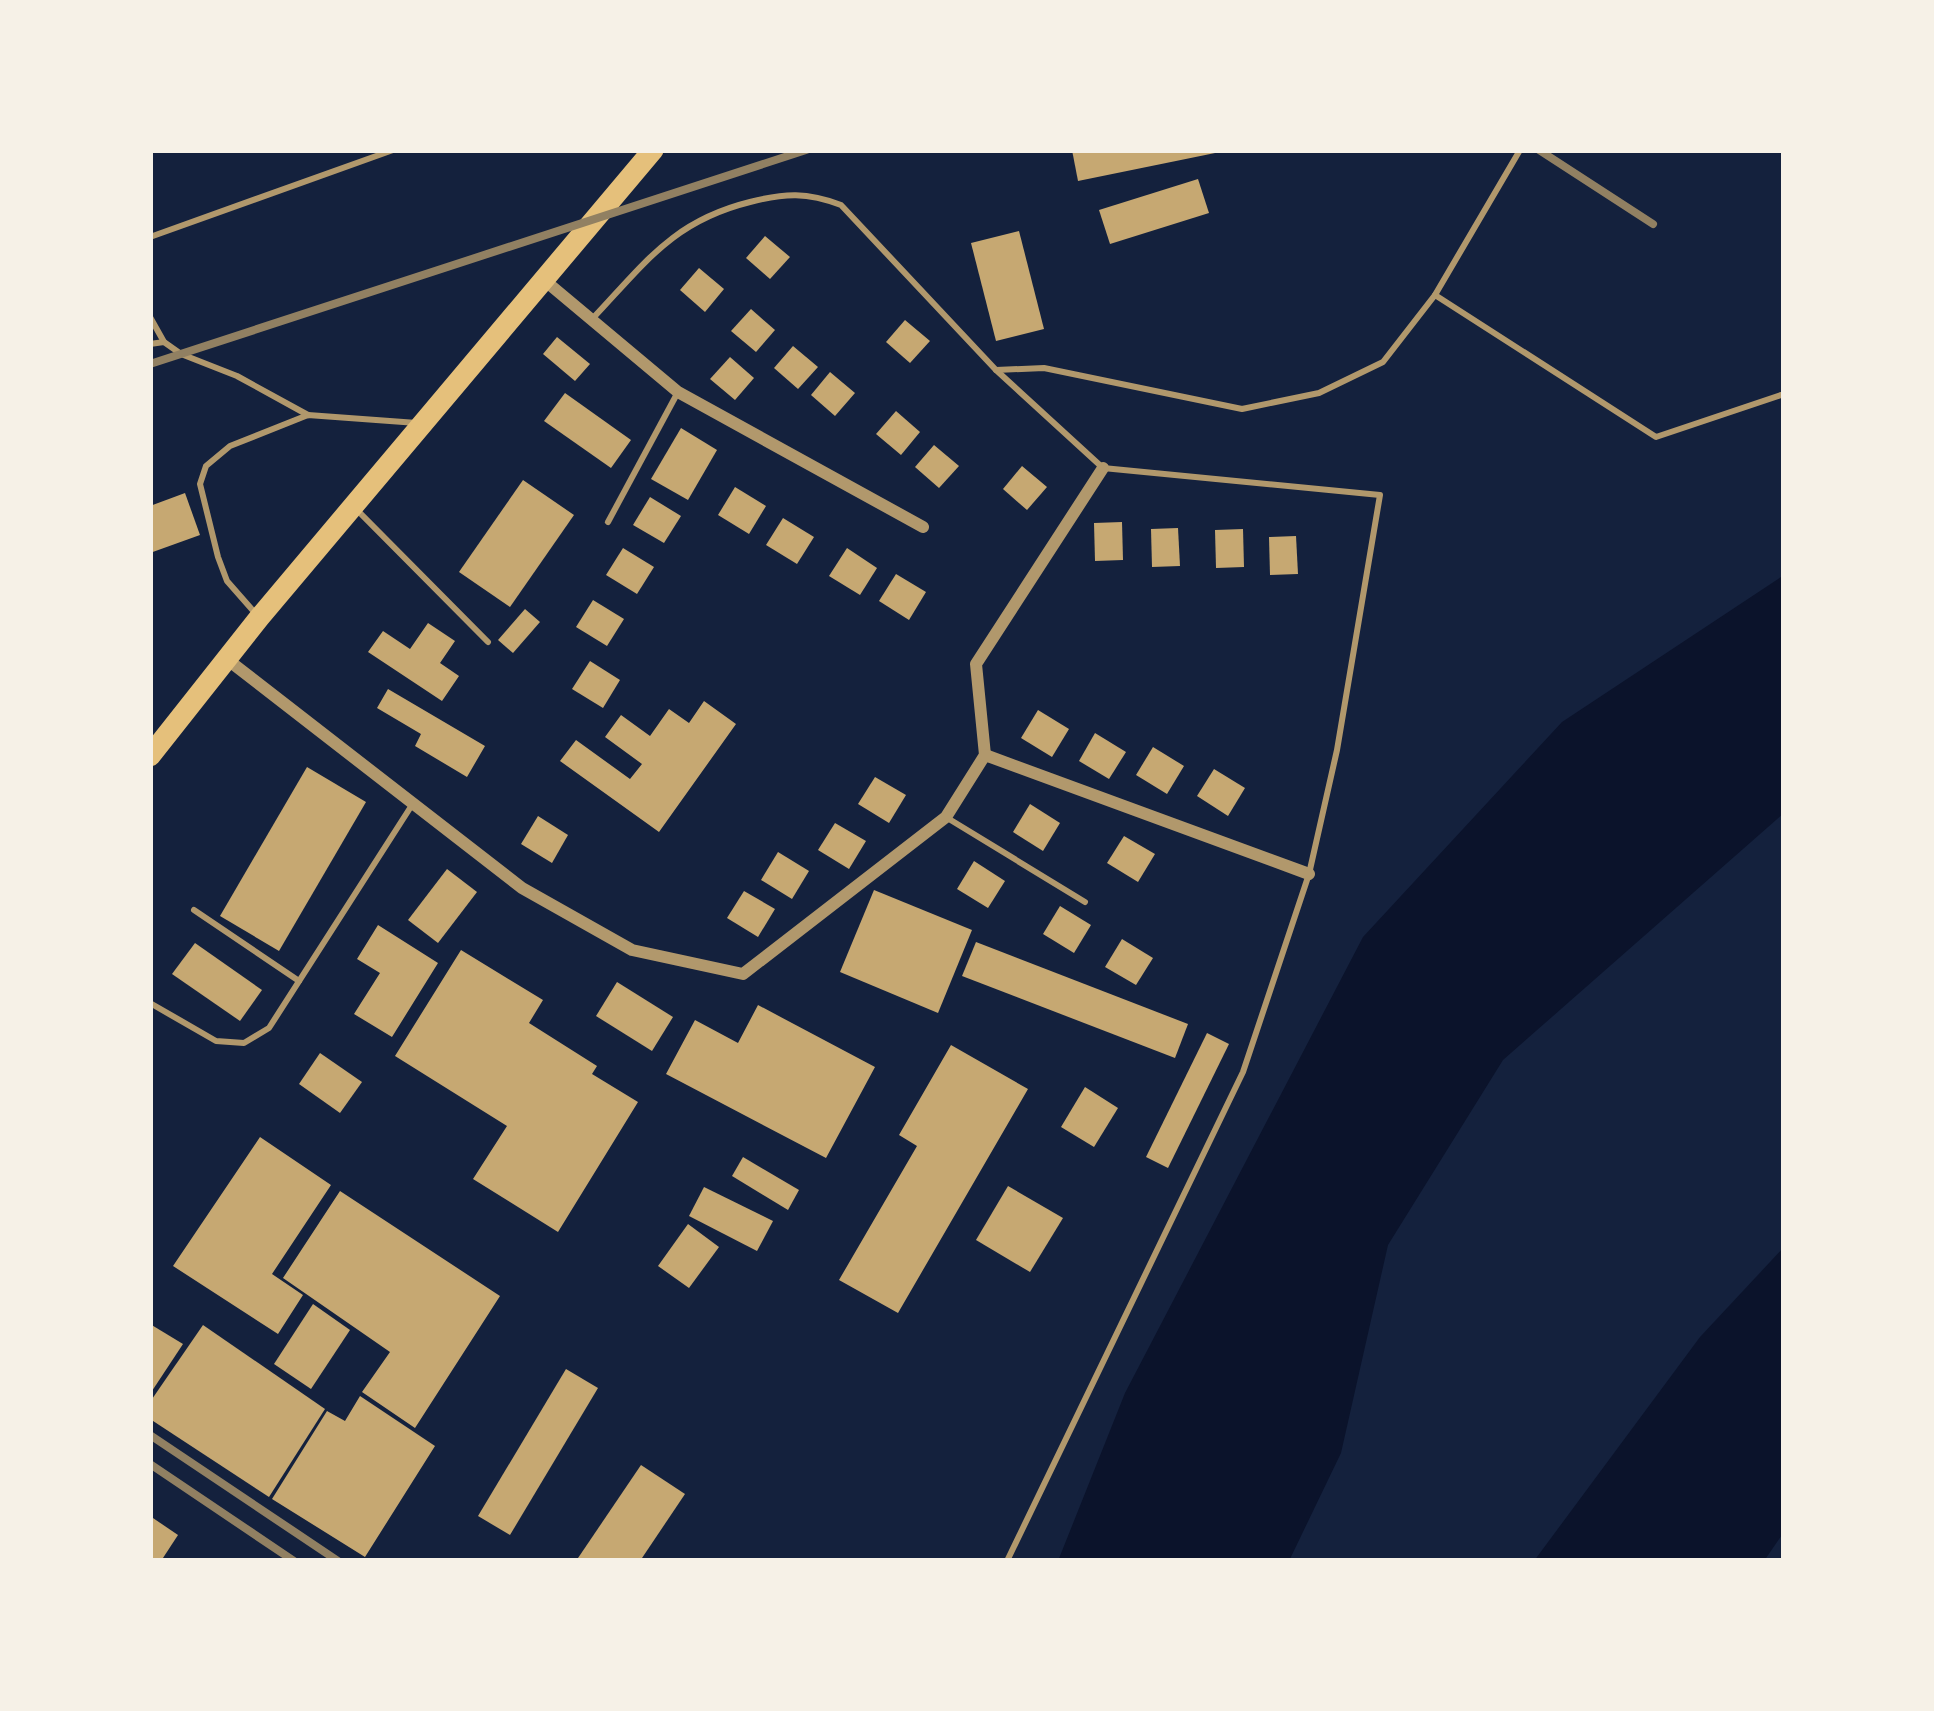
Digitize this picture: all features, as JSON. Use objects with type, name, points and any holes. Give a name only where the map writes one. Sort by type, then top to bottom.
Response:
[{"type":"main road","points":[[150,756],[259,618],[653,150]]},
{"type":"street","points":[[542,278],[678,392],[923,527]]},
{"type":"street","points":[[228,660],[522,888],[632,950],[743,974],[946,817],[985,755],[976,664],[1103,468]]},
{"type":"street","points":[[985,755],[1309,874]]},
{"type":"lane","points":[[353,150],[357,160]]},
{"type":"lane","points":[[150,237],[393,150]]},
{"type":"lane","points":[[996,370],[1044,368],[1242,409],[1319,393],[1384,362],[1435,295],[1520,150]]},
{"type":"lane","points":[[593,318],[661,245],[694,220],[783,194],[810,193],[842,205],[996,370],[1103,468],[1380,494],[1337,749],[1309,874],[1243,1072],[1007,1561]]},
{"type":"lane","points":[[1435,295],[1656,437],[1784,394]]},
{"type":"lane","points":[[150,317],[164,342],[181,355],[236,376],[308,415],[421,424]]},
{"type":"lane","points":[[150,344],[164,342]]},
{"type":"lane","points":[[608,522],[678,392]]},
{"type":"lane","points":[[259,618],[227,581],[200,484],[206,466],[230,446],[308,415]]},
{"type":"lane","points":[[352,506],[488,642]]},
{"type":"lane","points":[[150,1003],[216,1041],[244,1043],[269,1028],[413,803]]},
{"type":"lane","points":[[946,817],[1085,902]]},
{"type":"lane","points":[[194,910],[299,982]]},
{"type":"water","points":[[1784,575],[1784,813],[1503,1060],[1388,1245],[1341,1453],[1289,1561],[1058,1561],[1125,1393],[1363,937],[1562,722]]},
{"type":"water","points":[[1784,1247],[1784,1532],[1764,1561],[1534,1561],[1700,1337]]},
{"type":"building","points":[[1072,150],[1219,150],[1220,152],[1078,181]]},
{"type":"building","points":[[1198,179],[1209,213],[1110,244],[1099,210]]},
{"type":"building","points":[[1019,231],[1044,329],[996,341],[971,243]]},
{"type":"building","points":[[765,236],[790,257],[770,279],[746,258]]},
{"type":"building","points":[[699,268],[724,289],[705,312],[680,290]]},
{"type":"building","points":[[751,309],[775,330],[756,352],[731,331]]},
{"type":"building","points":[[905,320],[930,341],[910,363],[886,342]]},
{"type":"building","points":[[557,337],[590,364],[575,381],[543,354]]},
{"type":"building","points":[[793,346],[818,367],[798,389],[774,368]]},
{"type":"building","points":[[730,357],[754,378],[735,400],[710,379]]},
{"type":"building","points":[[830,372],[855,393],[835,416],[811,395]]},
{"type":"building","points":[[565,393],[631,440],[611,468],[544,421]]},
{"type":"building","points":[[896,411],[920,432],[901,455],[876,434]]},
{"type":"building","points":[[681,428],[717,450],[688,500],[651,479]]},
{"type":"building","points":[[934,445],[959,466],[939,488],[915,467]]},
{"type":"building","points":[[1022,466],[1047,487],[1027,510],[1003,489]]},
{"type":"building","points":[[523,480],[574,515],[510,607],[459,572]]},
{"type":"building","points":[[735,487],[766,506],[749,534],[718,515]]},
{"type":"building","points":[[185,493],[200,535],[150,553],[150,506]]},
{"type":"building","points":[[650,497],[681,516],[664,543],[633,525]]},
{"type":"building","points":[[783,518],[814,537],[797,564],[766,545]]},
{"type":"building","points":[[1122,522],[1123,560],[1095,561],[1094,523]]},
{"type":"building","points":[[1178,528],[1180,566],[1152,567],[1151,529]]},
{"type":"building","points":[[1243,529],[1244,567],[1216,568],[1215,530]]},
{"type":"building","points":[[1296,536],[1298,574],[1270,575],[1269,537]]},
{"type":"building","points":[[623,548],[654,567],[637,594],[606,575]]},
{"type":"building","points":[[847,548],[877,568],[860,595],[829,576]]},
{"type":"building","points":[[896,574],[926,592],[909,620],[879,601]]},
{"type":"building","points":[[593,600],[624,619],[607,646],[576,627]]},
{"type":"building","points":[[525,609],[540,622],[513,653],[498,640]]},
{"type":"building","points":[[428,623],[455,641],[440,663],[459,676],[442,701],[368,652],[383,631],[410,649]]},
{"type":"building","points":[[590,661],[620,680],[603,708],[572,689]]},
{"type":"building","points":[[388,689],[485,746],[467,777],[415,746],[421,734],[377,708]]},
{"type":"building","points":[[704,701],[736,724],[659,832],[560,761],[576,740],[630,779],[642,764],[605,737],[621,715],[650,736],[669,709],[689,723]]},
{"type":"building","points":[[1038,710],[1069,729],[1052,757],[1021,738]]},
{"type":"building","points":[[1095,733],[1126,752],[1109,779],[1079,761]]},
{"type":"building","points":[[1153,747],[1184,766],[1167,794],[1136,775]]},
{"type":"building","points":[[307,767],[366,802],[279,951],[220,916]]},
{"type":"building","points":[[1214,769],[1245,788],[1228,816],[1197,796]]},
{"type":"building","points":[[875,777],[906,795],[889,823],[858,804]]},
{"type":"building","points":[[1030,804],[1060,823],[1043,851],[1013,832]]},
{"type":"building","points":[[538,816],[568,835],[552,863],[521,844]]},
{"type":"building","points":[[835,823],[866,841],[849,869],[818,850]]},
{"type":"building","points":[[1124,836],[1155,854],[1138,882],[1107,863]]},
{"type":"building","points":[[778,852],[809,871],[792,899],[761,880]]},
{"type":"building","points":[[974,861],[1005,881],[988,908],[957,889]]},
{"type":"building","points":[[447,869],[477,892],[438,943],[408,920]]},
{"type":"building","points":[[874,890],[972,930],[938,1013],[840,972]]},
{"type":"building","points":[[744,891],[775,909],[758,937],[727,918]]},
{"type":"building","points":[[1060,906],[1091,925],[1074,953],[1043,934]]},
{"type":"building","points":[[378,925],[438,963],[392,1037],[354,1014],[380,973],[357,959]]},
{"type":"building","points":[[1122,939],[1153,958],[1136,985],[1105,967]]},
{"type":"building","points":[[976,942],[1188,1024],[1175,1058],[962,976]]},
{"type":"building","points":[[195,943],[262,990],[240,1021],[172,974]]},
{"type":"building","points":[[461,950],[543,1000],[529,1023],[597,1066],[592,1074],[638,1102],[558,1232],[473,1179],[507,1126],[395,1056]]},
{"type":"building","points":[[617,982],[673,1017],[652,1051],[596,1016]]},
{"type":"building","points":[[758,1005],[875,1067],[826,1158],[666,1074],[695,1020],[738,1043]]},
{"type":"building","points":[[1207,1033],[1229,1044],[1168,1168],[1146,1157]]},
{"type":"building","points":[[951,1045],[1028,1089],[898,1313],[839,1280],[917,1146],[899,1135]]},
{"type":"building","points":[[320,1053],[362,1082],[340,1113],[299,1084]]},
{"type":"building","points":[[1085,1087],[1118,1108],[1094,1147],[1061,1127]]},
{"type":"building","points":[[260,1137],[331,1185],[272,1274],[303,1295],[278,1334],[173,1266]]},
{"type":"building","points":[[743,1157],[799,1190],[788,1210],[732,1176]]},
{"type":"building","points":[[1008,1186],[1063,1218],[1030,1272],[976,1240]]},
{"type":"building","points":[[704,1187],[773,1221],[757,1251],[689,1216]]},
{"type":"building","points":[[340,1191],[500,1296],[415,1428],[362,1392],[390,1352],[283,1278]]},
{"type":"building","points":[[688,1224],[719,1247],[689,1288],[658,1266]]},
{"type":"building","points":[[313,1304],[350,1330],[311,1389],[274,1364]]},
{"type":"building","points":[[150,1324],[183,1344],[150,1394]]},
{"type":"building","points":[[203,1325],[325,1409],[269,1497],[150,1419],[150,1402]]},
{"type":"building","points":[[566,1369],[598,1388],[510,1535],[478,1516]]},
{"type":"building","points":[[360,1396],[435,1446],[365,1557],[272,1499],[327,1411],[345,1421]]},
{"type":"building","points":[[641,1465],[685,1494],[640,1561],[576,1561]]},
{"type":"building","points":[[150,1516],[178,1535],[161,1561],[150,1561]]},
{"type":"railway","points":[[150,364],[806,150]]},
{"type":"railway","points":[[1539,150],[1653,224]]},
{"type":"railway","points":[[150,1435],[338,1561]]},
{"type":"railway","points":[[150,1464],[294,1561]]}]
